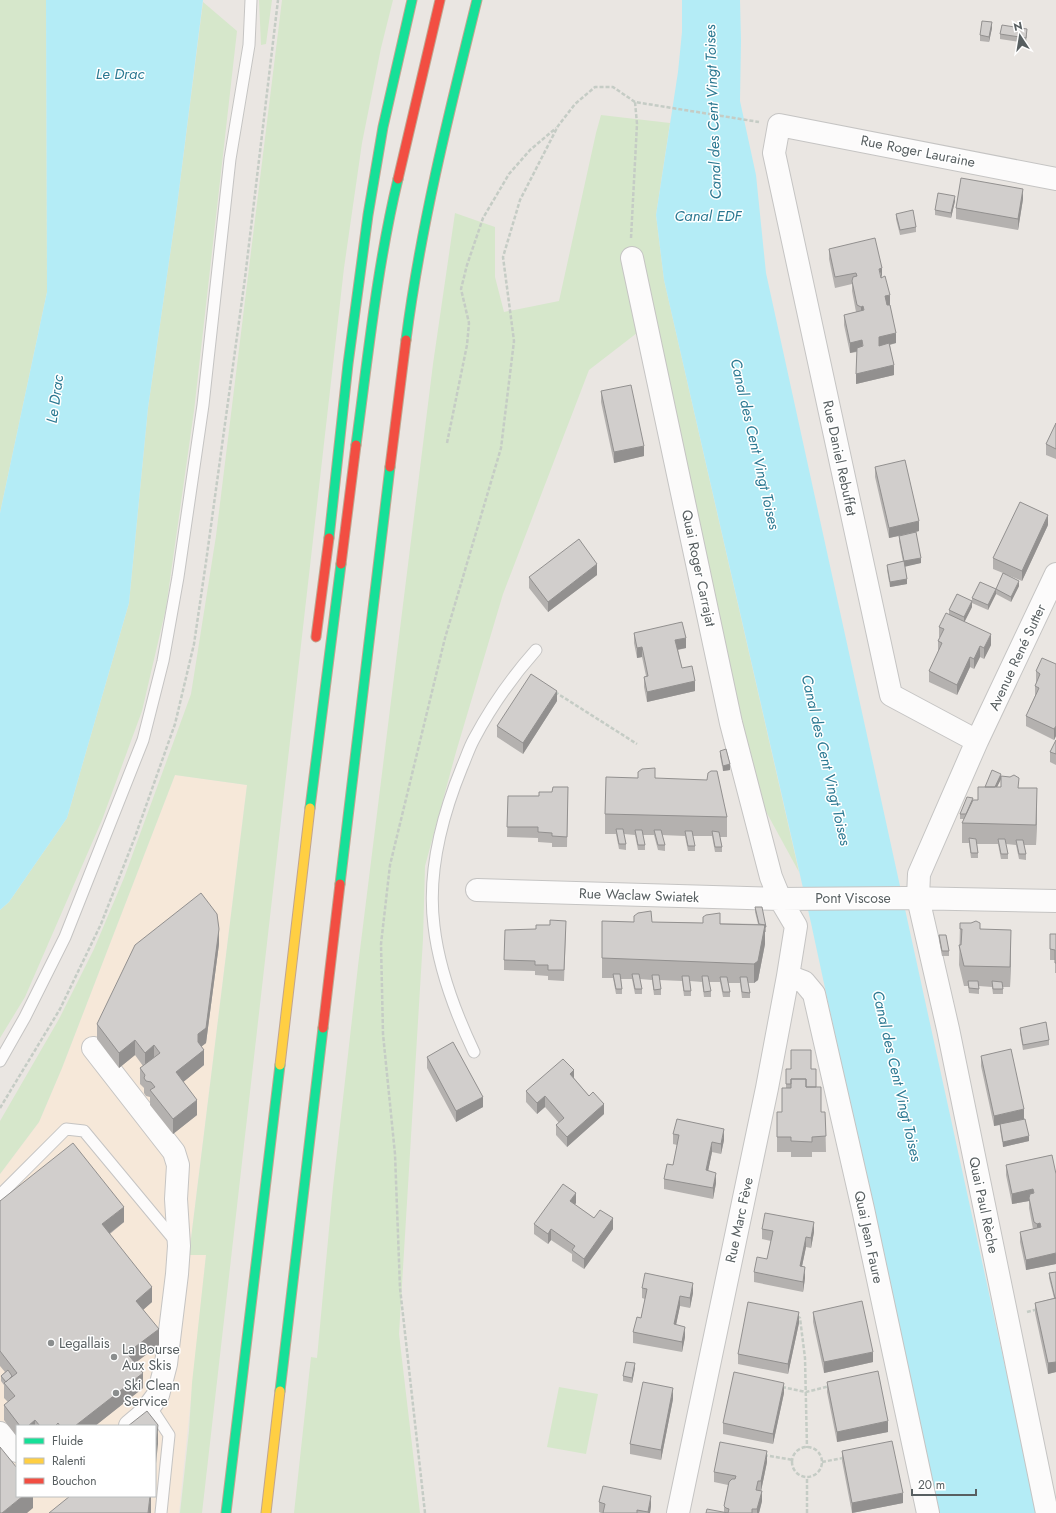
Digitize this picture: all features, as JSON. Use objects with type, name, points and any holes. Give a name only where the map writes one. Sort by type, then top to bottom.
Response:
[{"type":"highway","points":[[314,649],[331,518],[348,364],[368,215],[383,127],[412,0]]},
{"type":"highway","points":[[226,1513],[322,712],[362,402],[380,275],[392,208],[432,28],[440,0]]},
{"type":"highway","points":[[266,1513],[392,438],[408,323],[423,231],[443,140],[477,0]]},
{"type":"highway","points":[[316,692],[322,712]]},
{"type":"highway","points":[[272,1462],[278,1483]]},
{"type":"street","name":"Rue Roger Lauraine","points":[[769,123],[1056,179]]},
{"type":"street","name":"Rue Daniel Rebuffet","points":[[769,123],[774,153],[891,695],[977,741]]},
{"type":"street","name":"Quai Roger Carrajat","points":[[632,258],[731,723],[771,877],[790,899],[796,926]]},
{"type":"street","name":"Avenue René Sutter","points":[[912,898],[919,874],[977,741],[1056,574]]},
{"type":"street","name":"Rue Waclaw Swiatek","points":[[477,890],[790,899]]},
{"type":"street","name":"Pont Viscose","points":[[790,899],[912,898],[1056,902]]},
{"type":"street","name":"Quai Paul Rèche","points":[[912,898],[948,1029],[1047,1513]]},
{"type":"street","name":"Rue Marc Fève","points":[[678,1513],[767,1088],[796,926]]},
{"type":"street","name":"Quai Jean Faure","points":[[788,976],[804,982],[814,994],[863,1209],[928,1513]]},
{"type":"street","points":[[93,1048],[174,1152],[178,1165],[176,1199],[179,1246],[166,1364],[158,1395],[143,1416],[131,1425]]},
{"type":"street","points":[[0,1433],[16,1450]]},
{"type":"lane","points":[[0,1061],[25,1017],[65,937],[143,740],[163,662],[178,577],[203,405],[230,159],[248,46],[251,0]]},
{"type":"lane","points":[[474,1052],[458,1018],[444,977],[433,925],[432,888],[438,847],[454,786],[474,740],[496,701],[521,667],[536,650]]},
{"type":"lane","points":[[0,1195],[66,1129],[84,1130],[179,1246]]},
{"type":"lane","points":[[150,1406],[169,1435],[160,1513]]},
{"type":"path","points":[[632,258],[631,236],[637,124],[635,102],[769,123]]},
{"type":"path","points":[[447,443],[468,345],[469,323],[461,289],[467,265],[483,218],[509,174],[530,150],[558,126]]},
{"type":"path","points":[[555,692],[637,744]]},
{"type":"path","points":[[1006,1316],[1042,1309]]},
{"type":"path","points":[[793,1313],[800,1318],[805,1358],[807,1448]]},
{"type":"path","points":[[776,1386],[806,1392],[836,1385]]},
{"type":"path","points":[[812,1448],[819,1453],[822,1462],[821,1467],[816,1474],[807,1477],[798,1474],[795,1470],[793,1460],[794,1456],[799,1450],[812,1448]]},
{"type":"path","points":[[762,1454],[793,1460]]},
{"type":"path","points":[[822,1462],[845,1458]]},
{"type":"path","points":[[807,1477],[807,1513]]},
{"type":"shaded area","points":[[175,775],[247,785],[189,1254],[206,1255],[179,1513],[0,1513],[0,1174],[39,1122],[62,1068]]},
{"type":"green space","points":[[0,0],[46,0],[47,292],[0,513]]},
{"type":"green space","points":[[259,0],[272,0],[266,44],[261,45]]},
{"type":"green space","points":[[282,0],[393,0],[381,48],[362,143],[344,268],[202,1513],[180,1513],[206,1255],[189,1255],[247,785],[175,775],[62,1068],[39,1122],[0,1174],[0,1121],[59,1019],[94,949],[124,878],[191,694],[216,536]]},
{"type":"green space","points":[[203,2],[237,31],[194,411],[166,608],[142,711],[102,820],[25,997],[0,1038],[0,910],[9,902],[67,818],[129,603],[148,408],[177,206]]},
{"type":"green space","points":[[601,115],[670,123],[656,215],[664,280],[799,872],[763,806],[646,326],[589,370],[503,594],[456,752],[425,866],[423,939],[399,1334],[420,1513],[294,1513],[311,1357],[317,1358],[333,1187],[358,966],[433,364],[455,213],[495,227],[495,277],[504,312],[559,301]]},
{"type":"green space","points":[[559,1387],[598,1394],[586,1454],[547,1447]]},
{"type":"water","name":"Le Drac","points":[[46,0],[203,0],[177,206],[148,408],[129,603],[67,818],[9,902],[0,910],[0,513],[47,292]]},
{"type":"water","name":"Canal EDF","points":[[682,0],[740,0],[740,101],[756,175],[766,273],[1037,1513],[938,1513],[811,923],[664,280],[656,215],[678,72],[682,32]]},
{"type":"building","points":[[982,21],[992,22],[989,37],[980,35]]},
{"type":"building","points":[[1002,25],[1027,29],[1026,38],[1000,34]]},
{"type":"building","points":[[961,178],[1023,189],[1018,219],[956,208]]},
{"type":"building","points":[[938,193],[955,196],[951,213],[935,210]]},
{"type":"building","points":[[913,210],[916,227],[900,230],[896,214]]},
{"type":"building","points":[[875,238],[882,268],[879,269],[881,278],[885,276],[890,295],[885,296],[887,305],[890,305],[896,333],[879,337],[879,346],[889,343],[894,365],[856,374],[857,348],[863,346],[862,340],[850,343],[844,315],[864,310],[863,306],[861,307],[857,305],[852,281],[853,277],[857,276],[856,273],[835,277],[829,249]]},
{"type":"building","points":[[631,385],[644,446],[614,452],[601,391]]},
{"type":"building","points":[[1056,423],[1056,449],[1046,444]]},
{"type":"building","points":[[905,460],[919,521],[889,528],[875,467]]},
{"type":"building","points":[[1020,502],[1048,515],[1022,571],[993,558]]},
{"type":"building","points":[[916,532],[921,558],[904,561],[899,536]]},
{"type":"building","points":[[579,539],[597,564],[548,602],[529,577]]},
{"type":"building","points":[[904,561],[907,579],[890,582],[887,565]]},
{"type":"building","points":[[1003,573],[1019,581],[1011,597],[996,589]]},
{"type":"building","points":[[980,582],[996,589],[988,605],[972,598]]},
{"type":"building","points":[[957,594],[972,601],[964,617],[949,610]]},
{"type":"building","points":[[946,613],[991,634],[984,648],[980,646],[974,659],[970,657],[957,685],[929,671],[942,643],[938,641],[944,629],[939,627]]},
{"type":"building","points":[[682,622],[686,638],[675,640],[682,668],[692,666],[695,681],[647,692],[644,677],[648,676],[642,647],[637,648],[634,633]]},
{"type":"building","points":[[1042,658],[1056,664],[1056,726],[1054,729],[1026,716],[1039,688],[1035,686],[1040,674],[1036,671]]},
{"type":"building","points":[[531,674],[557,691],[523,743],[497,726]]},
{"type":"building","points":[[1056,740],[1056,754],[1050,752]]},
{"type":"building","points":[[726,749],[730,764],[723,766],[720,751]]},
{"type":"building","points":[[655,768],[655,778],[707,780],[708,773],[711,771],[717,771],[727,817],[605,814],[606,777],[638,778],[638,772],[642,769]]},
{"type":"building","points":[[992,770],[1001,774],[995,787],[985,787]]},
{"type":"building","points":[[1014,775],[1019,778],[1018,788],[1037,788],[1036,825],[962,823],[973,800],[978,800],[978,787],[1001,787],[1001,776],[1010,777]]},
{"type":"building","points":[[553,787],[568,787],[567,837],[552,836],[552,833],[538,832],[538,827],[507,827],[508,796],[539,796],[539,792],[552,792]]},
{"type":"building","points":[[967,797],[973,798],[966,814],[960,814]]},
{"type":"building","points":[[616,829],[623,829],[626,844],[619,844]]},
{"type":"building","points":[[635,830],[642,830],[645,845],[638,845]]},
{"type":"building","points":[[654,830],[661,830],[665,845],[658,845]]},
{"type":"building","points":[[685,831],[692,831],[695,846],[688,846]]},
{"type":"building","points":[[712,831],[719,832],[722,847],[715,847]]},
{"type":"building","points":[[969,838],[976,839],[978,853],[971,853]]},
{"type":"building","points":[[998,839],[1005,839],[1008,854],[1001,854]]},
{"type":"building","points":[[1016,840],[1023,840],[1026,854],[1019,854]]},
{"type":"building","points":[[201,893],[217,914],[219,929],[206,1028],[198,1034],[198,1042],[204,1050],[176,1072],[197,1100],[173,1119],[150,1090],[155,1087],[151,1082],[146,1081],[144,1078],[145,1075],[140,1068],[160,1053],[154,1045],[145,1053],[135,1040],[119,1053],[97,1024],[135,945]]},
{"type":"building","points":[[755,907],[762,907],[766,927],[765,925],[759,924]]},
{"type":"building","points":[[651,911],[652,922],[703,923],[703,917],[706,915],[720,913],[720,924],[765,925],[758,961],[754,964],[602,958],[602,921],[634,922],[634,916],[638,913]]},
{"type":"building","points":[[550,920],[566,921],[564,970],[548,970],[548,965],[535,965],[535,961],[504,960],[505,930],[536,929],[536,925],[550,925]]},
{"type":"building","points":[[976,921],[980,923],[980,929],[1011,930],[1010,967],[964,966],[959,945],[961,945],[962,929],[960,929],[960,923],[971,923]]},
{"type":"building","points":[[1050,934],[1056,934],[1056,963],[1055,950],[1050,949]]},
{"type":"building","points":[[939,935],[946,935],[949,951],[942,951]]},
{"type":"building","points":[[613,974],[620,974],[622,989],[616,989]]},
{"type":"building","points":[[632,974],[639,974],[642,989],[635,989]]},
{"type":"building","points":[[652,975],[659,975],[661,989],[654,990]]},
{"type":"building","points":[[682,976],[689,976],[691,991],[684,991]]},
{"type":"building","points":[[702,976],[708,976],[711,991],[704,992]]},
{"type":"building","points":[[720,977],[727,977],[730,992],[723,992]]},
{"type":"building","points":[[740,977],[747,977],[750,993],[742,992]]},
{"type":"building","points":[[968,981],[978,981],[979,989],[969,988]]},
{"type":"building","points":[[992,981],[1002,982],[1003,989],[993,989]]},
{"type":"building","points":[[1046,1022],[1049,1040],[1023,1045],[1020,1028]]},
{"type":"building","points":[[453,1042],[483,1097],[456,1111],[427,1057]]},
{"type":"building","points":[[1011,1049],[1024,1109],[994,1116],[981,1056]]},
{"type":"building","points":[[791,1050],[811,1050],[811,1069],[816,1069],[816,1087],[806,1087],[806,1079],[791,1079],[791,1084],[786,1084],[786,1069],[791,1069]]},
{"type":"building","points":[[563,1059],[574,1070],[570,1074],[589,1096],[593,1092],[604,1104],[567,1137],[556,1125],[564,1118],[545,1096],[537,1103],[526,1091]]},
{"type":"building","points":[[791,1079],[806,1079],[806,1087],[821,1087],[821,1112],[825,1112],[826,1136],[812,1137],[812,1142],[791,1141],[791,1137],[777,1137],[777,1112],[782,1112],[782,1088],[791,1088]]},
{"type":"building","points":[[677,1119],[724,1129],[721,1144],[712,1142],[706,1170],[716,1173],[713,1188],[664,1179],[667,1164],[673,1165],[679,1135],[673,1134]]},
{"type":"building","points":[[1025,1119],[1029,1136],[1003,1142],[1000,1124]]},
{"type":"building","points":[[73,1143],[124,1207],[102,1224],[152,1287],[136,1301],[159,1329],[127,1353],[143,1373],[76,1425],[59,1425],[58,1423],[56,1425],[39,1425],[35,1420],[29,1425],[19,1425],[4,1405],[15,1396],[4,1383],[17,1373],[0,1351],[0,1201]]},
{"type":"building","points":[[1052,1155],[1056,1174],[1056,1253],[1026,1260],[1020,1232],[1041,1227],[1040,1223],[1037,1224],[1034,1222],[1029,1198],[1030,1194],[1034,1193],[1033,1189],[1012,1194],[1006,1165]]},
{"type":"building","points":[[563,1184],[576,1193],[570,1201],[594,1218],[600,1210],[613,1218],[584,1259],[572,1250],[575,1246],[551,1229],[548,1234],[534,1224]]},
{"type":"building","points":[[765,1213],[814,1222],[811,1238],[806,1237],[800,1266],[805,1267],[803,1282],[754,1272],[757,1257],[767,1259],[773,1231],[762,1229]]},
{"type":"building","points":[[1056,1272],[1056,1298],[1055,1298],[1049,1273]]},
{"type":"building","points":[[645,1273],[693,1283],[690,1298],[680,1296],[674,1324],[685,1327],[682,1342],[633,1332],[637,1317],[641,1318],[647,1289],[642,1288]]},
{"type":"building","points":[[1056,1298],[1056,1362],[1048,1363],[1035,1303]]},
{"type":"building","points":[[862,1301],[873,1352],[824,1362],[813,1312]]},
{"type":"building","points":[[748,1302],[799,1312],[788,1364],[738,1354]]},
{"type":"building","points":[[626,1362],[635,1363],[632,1378],[623,1376]]},
{"type":"building","points":[[8,1370],[12,1376],[6,1382],[1,1376]]},
{"type":"building","points":[[878,1371],[888,1421],[837,1432],[827,1382]]},
{"type":"building","points":[[734,1372],[784,1383],[773,1434],[723,1423]]},
{"type":"building","points":[[643,1382],[673,1388],[661,1450],[630,1444]]},
{"type":"building","points":[[147,1411],[158,1425],[156,1444],[156,1425],[129,1425]]},
{"type":"building","points":[[892,1441],[903,1493],[852,1503],[842,1451]]},
{"type":"building","points":[[720,1442],[767,1451],[761,1481],[758,1481],[756,1490],[762,1491],[757,1509],[752,1509],[752,1513],[728,1513],[729,1509],[724,1506],[729,1482],[732,1479],[735,1479],[736,1476],[714,1472]]},
{"type":"building","points":[[0,1447],[16,1467],[16,1497],[22,1497],[0,1513]]},
{"type":"building","points":[[603,1486],[651,1496],[648,1512],[637,1510],[637,1513],[603,1513],[605,1504],[599,1502]]},
{"type":"building","points":[[69,1497],[150,1497],[148,1513],[49,1513]]},
{"type":"building","points":[[707,1509],[728,1513],[706,1513]]},
{"type":"traffic: fast","points":[[329,538],[348,364],[368,215],[383,127],[412,0]]},
{"type":"traffic: fast","points":[[406,340],[419,254],[446,127],[477,0]]},
{"type":"traffic: fast","points":[[356,445],[384,245],[398,179]]},
{"type":"traffic: fast","points":[[340,884],[390,467]]},
{"type":"traffic: fast","points":[[310,808],[341,564]]},
{"type":"traffic: fast","points":[[280,1391],[323,1028]]},
{"type":"traffic: fast","points":[[226,1513],[280,1065]]},
{"type":"traffic: slow","points":[[280,1065],[310,808]]},
{"type":"traffic: slow","points":[[266,1513],[280,1391]]},
{"type":"traffic: jam","points":[[398,179],[440,0]]},
{"type":"traffic: jam","points":[[390,467],[406,340]]},
{"type":"traffic: jam","points":[[341,564],[356,445]]},
{"type":"traffic: jam","points":[[316,637],[329,538]]},
{"type":"traffic: jam","points":[[323,1028],[340,884]]},
{"type":"place","name":"Legallais","points":[[51,1343]]},
{"type":"place","name":"La Bourse Aux Skis","points":[[114,1357]]},
{"type":"place","name":"Ski Clean Service","points":[[116,1393]]},
{"type":"water label","name":"Canal des Cent Vingt Toises","points":[[713,112]]},
{"type":"water label","name":"Canal des Cent Vingt Toises","points":[[755,444]]},
{"type":"water label","name":"Canal des Cent Vingt Toises","points":[[826,760]]},
{"type":"water label","name":"Canal des Cent Vingt Toises","points":[[897,1076]]}]
